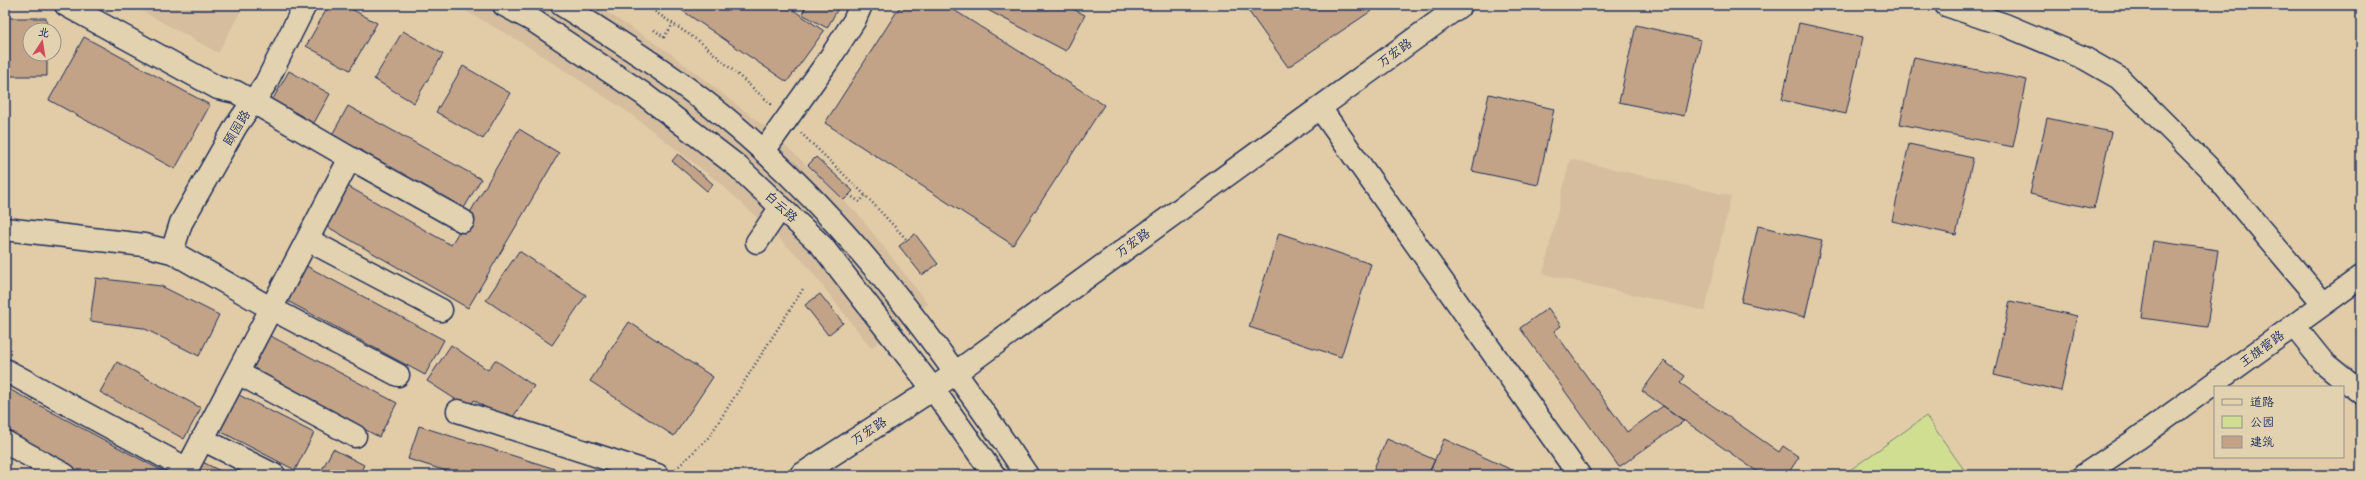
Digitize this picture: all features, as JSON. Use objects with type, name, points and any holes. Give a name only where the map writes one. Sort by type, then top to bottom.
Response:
[{"type":"street","points":[[66,5],[218,88],[236,92],[463,221]]},
{"type":"street","name":"颐园路","points":[[172,252],[180,223],[236,126],[266,82],[305,5]]},
{"type":"street","name":"白云路","points":[[504,5],[534,21],[642,93],[737,166],[781,206],[822,246],[933,389],[994,475]]},
{"type":"street","points":[[562,5],[662,69],[764,151],[806,191],[848,237],[956,372],[1028,475]]},
{"type":"street","points":[[764,151],[832,55],[854,21],[861,5]]},
{"type":"street","name":"万宏路","points":[[801,475],[933,389],[1461,5]]},
{"type":"street","points":[[1946,5],[2004,25],[2084,58],[2119,78],[2208,167],[2323,303]]},
{"type":"street","points":[[1320,108],[1579,475]]},
{"type":"street","points":[[5,370],[185,472],[350,158]]},
{"type":"street","points":[[757,242],[781,206]]},
{"type":"street","points":[[5,229],[144,245],[172,252],[272,309],[398,375]]},
{"type":"street","points":[[308,240],[441,310]]},
{"type":"street","name":"王旗营路","points":[[2084,475],[2361,277]]},
{"type":"street","points":[[2294,326],[2323,362],[2361,393]]},
{"type":"street","points":[[238,373],[355,436]]},
{"type":"street","points":[[458,411],[666,472]]},
{"type":"street","points":[[202,439],[274,475]]},
{"type":"street","points":[[5,442],[65,475]]},
{"type":"path","points":[[644,5],[703,44],[777,109]]},
{"type":"path","points":[[654,30],[664,37],[673,24]]},
{"type":"path","points":[[798,130],[865,195],[907,240]]},
{"type":"path","points":[[849,195],[860,202],[865,195]]},
{"type":"path","points":[[666,472],[710,437],[803,289]]},
{"type":"shaded area","points":[[131,5],[244,5],[218,53]]},
{"type":"shaded area","points":[[455,5],[596,5],[670,53],[768,129],[858,214],[928,304],[871,348],[804,262],[721,184],[628,112],[521,42]]},
{"type":"shaded area","points":[[1570,159],[1731,196],[1705,311],[1543,274]]},
{"type":"green space","points":[[1926,416],[1967,474],[1843,475]]},
{"type":"building","points":[[5,5],[9,5],[9,18],[46,18],[46,22],[22,22],[22,62],[47,62],[47,76],[5,76]]},
{"type":"building","points":[[329,5],[344,5],[377,23],[350,70],[306,46]]},
{"type":"building","points":[[674,5],[786,5],[824,31],[787,82]]},
{"type":"building","points":[[807,5],[840,5],[827,28],[802,14]]},
{"type":"building","points":[[901,5],[946,5],[1104,105],[1013,245],[825,123]]},
{"type":"building","points":[[978,5],[1065,5],[1085,15],[1066,51]]},
{"type":"building","points":[[1253,5],[1380,5],[1288,67],[1247,9]]},
{"type":"building","points":[[1799,23],[1863,37],[1846,114],[1782,100]]},
{"type":"building","points":[[1636,25],[1701,40],[1684,116],[1619,102]]},
{"type":"building","points":[[403,31],[443,54],[414,103],[374,79]]},
{"type":"building","points":[[84,37],[210,105],[175,169],[49,100]]},
{"type":"building","points":[[1914,57],[2027,80],[2013,147],[1900,124]]},
{"type":"building","points":[[463,66],[510,93],[483,139],[436,112]]},
{"type":"building","points":[[289,71],[330,94],[310,130],[269,106]]},
{"type":"building","points":[[1489,94],[1554,109],[1538,185],[1472,171]]},
{"type":"building","points":[[348,106],[481,179],[460,215],[328,142]]},
{"type":"building","points":[[2047,118],[2111,132],[2094,209],[2030,194]]},
{"type":"building","points":[[519,129],[559,153],[468,308],[321,223],[344,184],[451,245]]},
{"type":"building","points":[[1909,144],[1973,158],[1956,235],[1892,221]]},
{"type":"building","points":[[678,154],[713,184],[707,191],[672,161]]},
{"type":"building","points":[[816,157],[853,191],[844,200],[808,165]]},
{"type":"building","points":[[1758,226],[1822,240],[1805,317],[1741,302]]},
{"type":"building","points":[[1279,233],[1371,264],[1341,357],[1249,327]]},
{"type":"building","points":[[915,234],[938,264],[922,275],[899,246]]},
{"type":"building","points":[[2153,241],[2218,250],[2207,327],[2142,318]]},
{"type":"building","points":[[519,251],[586,295],[552,345],[486,300]]},
{"type":"building","points":[[299,262],[444,340],[425,375],[280,297]]},
{"type":"building","points":[[96,278],[161,286],[219,315],[199,356],[143,328],[90,321]]},
{"type":"building","points":[[820,294],[843,323],[828,335],[805,305]]},
{"type":"building","points":[[2010,301],[2077,316],[2061,391],[1994,375]]},
{"type":"building","points":[[1548,308],[1561,326],[1554,331],[1627,432],[1663,406],[1684,421],[1619,467],[1520,328]]},
{"type":"building","points":[[629,322],[713,377],[674,436],[590,381]]},
{"type":"building","points":[[265,333],[397,403],[379,437],[247,367]]},
{"type":"building","points":[[451,345],[488,370],[495,360],[534,386],[513,417],[507,413],[503,419],[474,400],[469,408],[427,381]]},
{"type":"building","points":[[1664,361],[1685,376],[1680,383],[1779,452],[1783,446],[1799,457],[1787,475],[1762,475],[1642,391]]},
{"type":"building","points":[[117,362],[201,408],[184,439],[100,392]]},
{"type":"building","points":[[5,387],[168,474],[83,475],[5,434]]},
{"type":"building","points":[[231,391],[314,433],[295,470],[212,427]]},
{"type":"building","points":[[419,426],[568,473],[459,475],[408,459]]},
{"type":"building","points":[[1387,439],[1435,460],[1428,475],[1371,475]]},
{"type":"building","points":[[1444,439],[1523,475],[1428,475]]},
{"type":"building","points":[[333,449],[364,465],[359,475],[319,475]]},
{"type":"building","points":[[195,458],[228,475],[186,475]]}]
